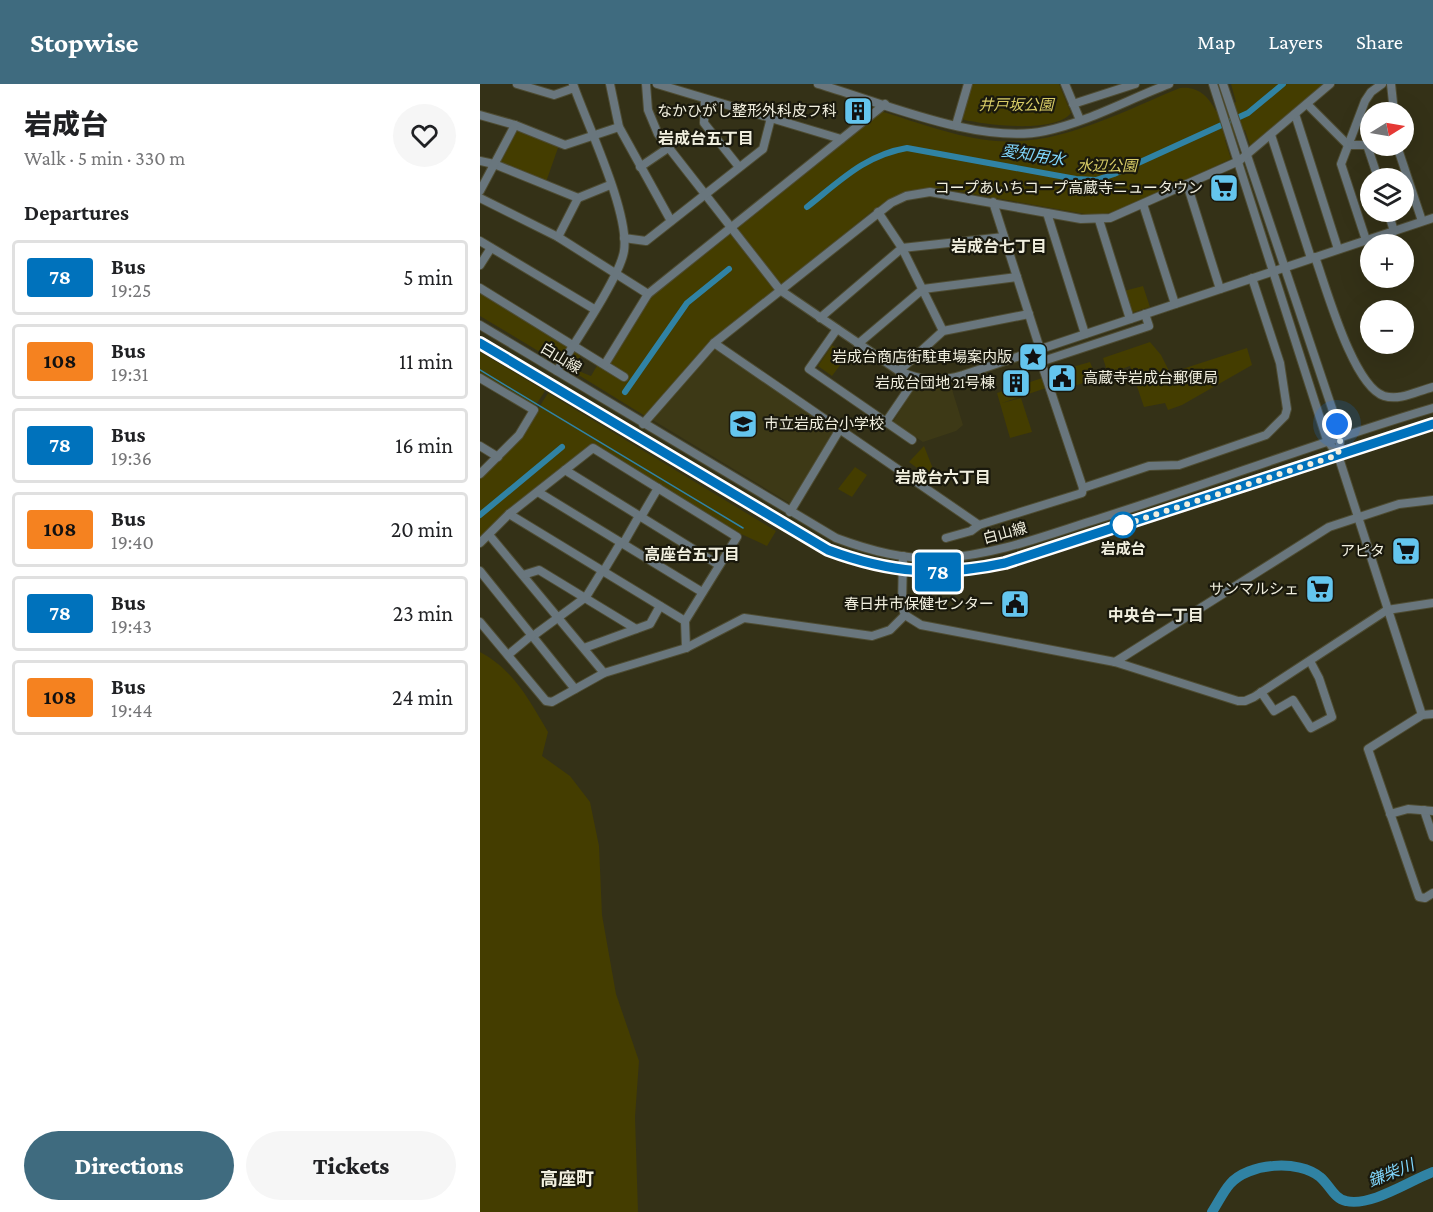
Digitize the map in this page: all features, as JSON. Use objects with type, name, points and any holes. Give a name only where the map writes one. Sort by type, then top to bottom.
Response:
[{"type":"street","points":[[517,84],[554,95],[574,86],[625,229],[624,252],[616,274],[557,371]]},
{"type":"street","points":[[610,84],[619,127],[671,221]]},
{"type":"street","points":[[646,84],[648,110],[653,125],[704,195],[780,290],[899,371],[916,378],[949,379],[1360,242]]},
{"type":"street","points":[[657,84],[841,139]]},
{"type":"street","points":[[818,84],[987,133],[1021,134],[1055,129],[1169,84]]},
{"type":"street","points":[[956,125],[968,84]]},
{"type":"street","points":[[1065,84],[1080,120]]},
{"type":"street","points":[[1073,104],[1135,84]]},
{"type":"street","points":[[1213,84],[1327,440],[1338,455],[1422,715]]},
{"type":"street","points":[[1224,84],[1283,268],[1341,435],[1338,455]]},
{"type":"street","points":[[643,424],[714,343],[878,212],[906,196],[930,192],[1098,220],[1143,204],[1239,160],[1330,84]]},
{"type":"street","points":[[1364,234],[1341,164],[1367,96],[1382,84]]},
{"type":"street","points":[[1391,84],[1393,102]]},
{"type":"street","points":[[705,99],[704,123],[739,167]]},
{"type":"street","points":[[605,364],[648,294],[885,104]]},
{"type":"street","points":[[1307,104],[1348,146],[1360,145]]},
{"type":"street","points":[[1295,114],[1338,249]]},
{"type":"street","points":[[480,115],[515,125],[565,145],[619,127]]},
{"type":"street","points":[[624,238],[646,241],[763,149],[771,118]]},
{"type":"street","points":[[480,191],[515,125]]},
{"type":"street","points":[[1271,135],[1340,331],[1367,385],[1377,393],[1395,398],[1433,387]]},
{"type":"street","points":[[640,167],[668,148]]},
{"type":"street","points":[[1400,156],[1422,221]]},
{"type":"street","points":[[480,161],[494,164],[578,198]]},
{"type":"street","points":[[1187,184],[1220,289]]},
{"type":"street","points":[[558,237],[578,198],[610,185]]},
{"type":"street","points":[[480,198],[558,237],[648,294]]},
{"type":"street","points":[[946,538],[1082,493],[1083,488],[1040,362],[1029,314],[993,202]]},
{"type":"street","points":[[1143,204],[1175,304]]},
{"type":"street","points":[[878,212],[902,248],[943,331]]},
{"type":"street","points":[[1047,213],[1085,334]]},
{"type":"street","points":[[1385,234],[1433,218]]},
{"type":"street","points":[[1098,220],[1130,319]]},
{"type":"street","points":[[1391,222],[1394,231]]},
{"type":"street","points":[[820,318],[902,248],[1004,237]]},
{"type":"street","points":[[480,241],[594,309]]},
{"type":"street","points":[[480,265],[491,248]]},
{"type":"street","points":[[858,344],[922,289],[1017,277]]},
{"type":"street","points":[[1083,488],[1149,466],[1179,465],[1266,435],[1285,416],[1287,409],[1280,363],[1251,278]]},
{"type":"street","points":[[480,288],[624,377]]},
{"type":"street","points":[[899,371],[943,331],[1029,314]]},
{"type":"street","points":[[1040,362],[1149,326],[1145,314]]},
{"type":"street","name":"白山線","points":[[480,325],[836,538],[870,550],[903,556],[944,558],[1002,549],[1124,511],[1341,435],[1433,408]]},
{"type":"street","points":[[837,329],[809,369],[912,440]]},
{"type":"street","name":"白山線","points":[[480,343],[828,550],[867,563],[901,570],[968,571],[1005,563],[1433,424]]},
{"type":"street","points":[[714,343],[980,525]]},
{"type":"street","points":[[480,378],[534,410],[519,435],[480,474]]},
{"type":"street","points":[[886,422],[916,378]]},
{"type":"street","points":[[790,512],[840,429]]},
{"type":"street","points":[[480,446],[498,457]]},
{"type":"street","points":[[480,543],[490,536],[509,514],[592,448],[737,537],[685,621],[686,648]]},
{"type":"street","points":[[565,470],[719,565]]},
{"type":"street","points":[[508,655],[586,597],[657,488]]},
{"type":"street","points":[[538,492],[702,592]]},
{"type":"street","points":[[1115,662],[1329,527],[1399,504],[1433,500]]},
{"type":"street","points":[[509,514],[685,621]]},
{"type":"street","points":[[490,536],[604,673]]},
{"type":"street","points":[[903,556],[902,606],[905,615],[931,628],[1115,662],[1238,701],[1245,701],[1261,692],[1387,610],[1433,603]]},
{"type":"street","points":[[523,575],[539,570],[636,629]]},
{"type":"street","points":[[480,572],[575,688]]},
{"type":"street","points":[[584,648],[650,624],[660,606]]},
{"type":"street","points":[[480,622],[546,701],[552,702],[604,673],[686,648],[744,618],[872,636],[891,630],[905,615]]},
{"type":"street","points":[[1261,692],[1274,711],[1293,700],[1311,728],[1332,717],[1319,678],[1310,661]]},
{"type":"street","points":[[1433,714],[1422,715],[1368,749],[1419,897],[1425,898],[1433,893]]},
{"type":"street","points":[[1390,814],[1408,809],[1433,811]]},
{"type":"street","points":[[1424,810],[1433,837]]},
{"type":"shaded area","name":"市立岩成台小学校","points":[[714,348],[834,429],[791,504],[651,419]]},
{"type":"shaded area","points":[[950,383],[963,425],[956,431],[923,442],[893,422],[916,385]]},
{"type":"green space","name":"井戸坂公園","points":[[971,84],[1059,84],[1071,113],[1062,120],[1035,126],[986,124],[961,119]]},
{"type":"green space","name":"水辺公園","points":[[1231,84],[1326,84],[1251,148],[1245,130],[1225,140],[1231,159],[1121,210],[1096,216],[939,188],[914,191],[891,199],[876,208],[711,343],[645,416],[564,366],[574,350],[581,353],[576,370],[591,376],[598,364],[609,364],[651,295],[880,111],[967,137],[996,141],[1020,141],[1067,133],[1113,117],[1180,88],[1197,90],[1202,93],[1216,111],[1236,102]]},
{"type":"green space","points":[[518,129],[559,145],[546,182],[500,163]]},
{"type":"green space","points":[[1143,286],[1150,307],[1131,313],[1124,291]]},
{"type":"green space","points":[[480,292],[568,347],[558,363],[480,316]]},
{"type":"green space","points":[[1150,342],[1161,355],[1170,373],[1247,348],[1252,365],[1182,405],[1168,410],[1165,403],[1144,407],[1130,366],[1058,392],[1055,384],[1072,379],[1069,368],[1090,362],[1094,372],[1106,368],[1103,358]]},
{"type":"green space","points":[[832,345],[847,356],[832,376],[818,366]]},
{"type":"green space","points":[[480,352],[545,391],[534,408],[480,375]]},
{"type":"green space","points":[[1042,378],[1046,388],[1002,403],[1021,398],[1032,432],[1010,438],[997,393]]},
{"type":"green space","points":[[548,393],[776,531],[767,546],[741,534],[592,443],[480,539],[480,478],[520,438]]},
{"type":"green space","points":[[924,446],[939,484],[909,462]]},
{"type":"green space","points":[[855,467],[867,475],[852,497],[838,489]]},
{"type":"green space","points":[[480,652],[492,659],[520,687],[548,732],[542,756],[570,776],[590,802],[599,846],[602,915],[616,994],[639,1061],[635,1117],[638,1212],[480,1212]]},
{"type":"waterway","name":"愛知用水","points":[[807,207],[854,170],[892,151],[907,148],[1076,179],[1096,180],[1248,113],[1283,84]]},
{"type":"waterway","name":"愛知用水","points":[[625,392],[687,303],[729,269]]},
{"type":"waterway","points":[[480,370],[743,528]]},
{"type":"waterway","name":"愛知用水","points":[[480,515],[562,447]]},
{"type":"waterway","name":"鎌柴川","points":[[1212,1212],[1230,1184],[1238,1177],[1261,1168],[1287,1166],[1311,1171],[1342,1200],[1356,1202],[1378,1197],[1433,1172]]},
{"type":"bus line","name":"78","points":[[480,343],[828,550],[867,563],[901,570],[968,571],[1005,563],[1433,424]]},
{"type":"place","name":"なかひがし整形外科皮フ科","points":[[858,111]]},
{"type":"place","name":"コープあいちコープ高蔵寺ニュータウン","points":[[1224,188]]},
{"type":"place","name":"岩成台商店街駐車場案内版","points":[[1033,357]]},
{"type":"place","name":"高蔵寺岩成台郵便局","points":[[1062,378]]},
{"type":"place","name":"岩成台団地 21号棟","points":[[1016,383]]},
{"type":"place","name":"市立岩成台小学校","points":[[743,424]]},
{"type":"place","name":"岩成台","points":[[1123,525]]},
{"type":"place","name":"アピタ","points":[[1406,551]]},
{"type":"place","name":"サンマルシェ","points":[[1320,589]]},
{"type":"place","name":"春日井市保健センター","points":[[1015,604]]},
{"type":"district","name":"岩成台五丁目","points":[[706,138]]},
{"type":"district","name":"岩成台七丁目","points":[[999,246]]},
{"type":"district","name":"岩成台六丁目","points":[[943,477]]},
{"type":"district","name":"高座台五丁目","points":[[692,554]]},
{"type":"district","name":"中央台一丁目","points":[[1156,615]]},
{"type":"district","name":"高座町","points":[[567,1179]]},
{"type":"route","points":[[1123,525],[1114,528],[1338,455],[1341,435],[1337,424]]}]
